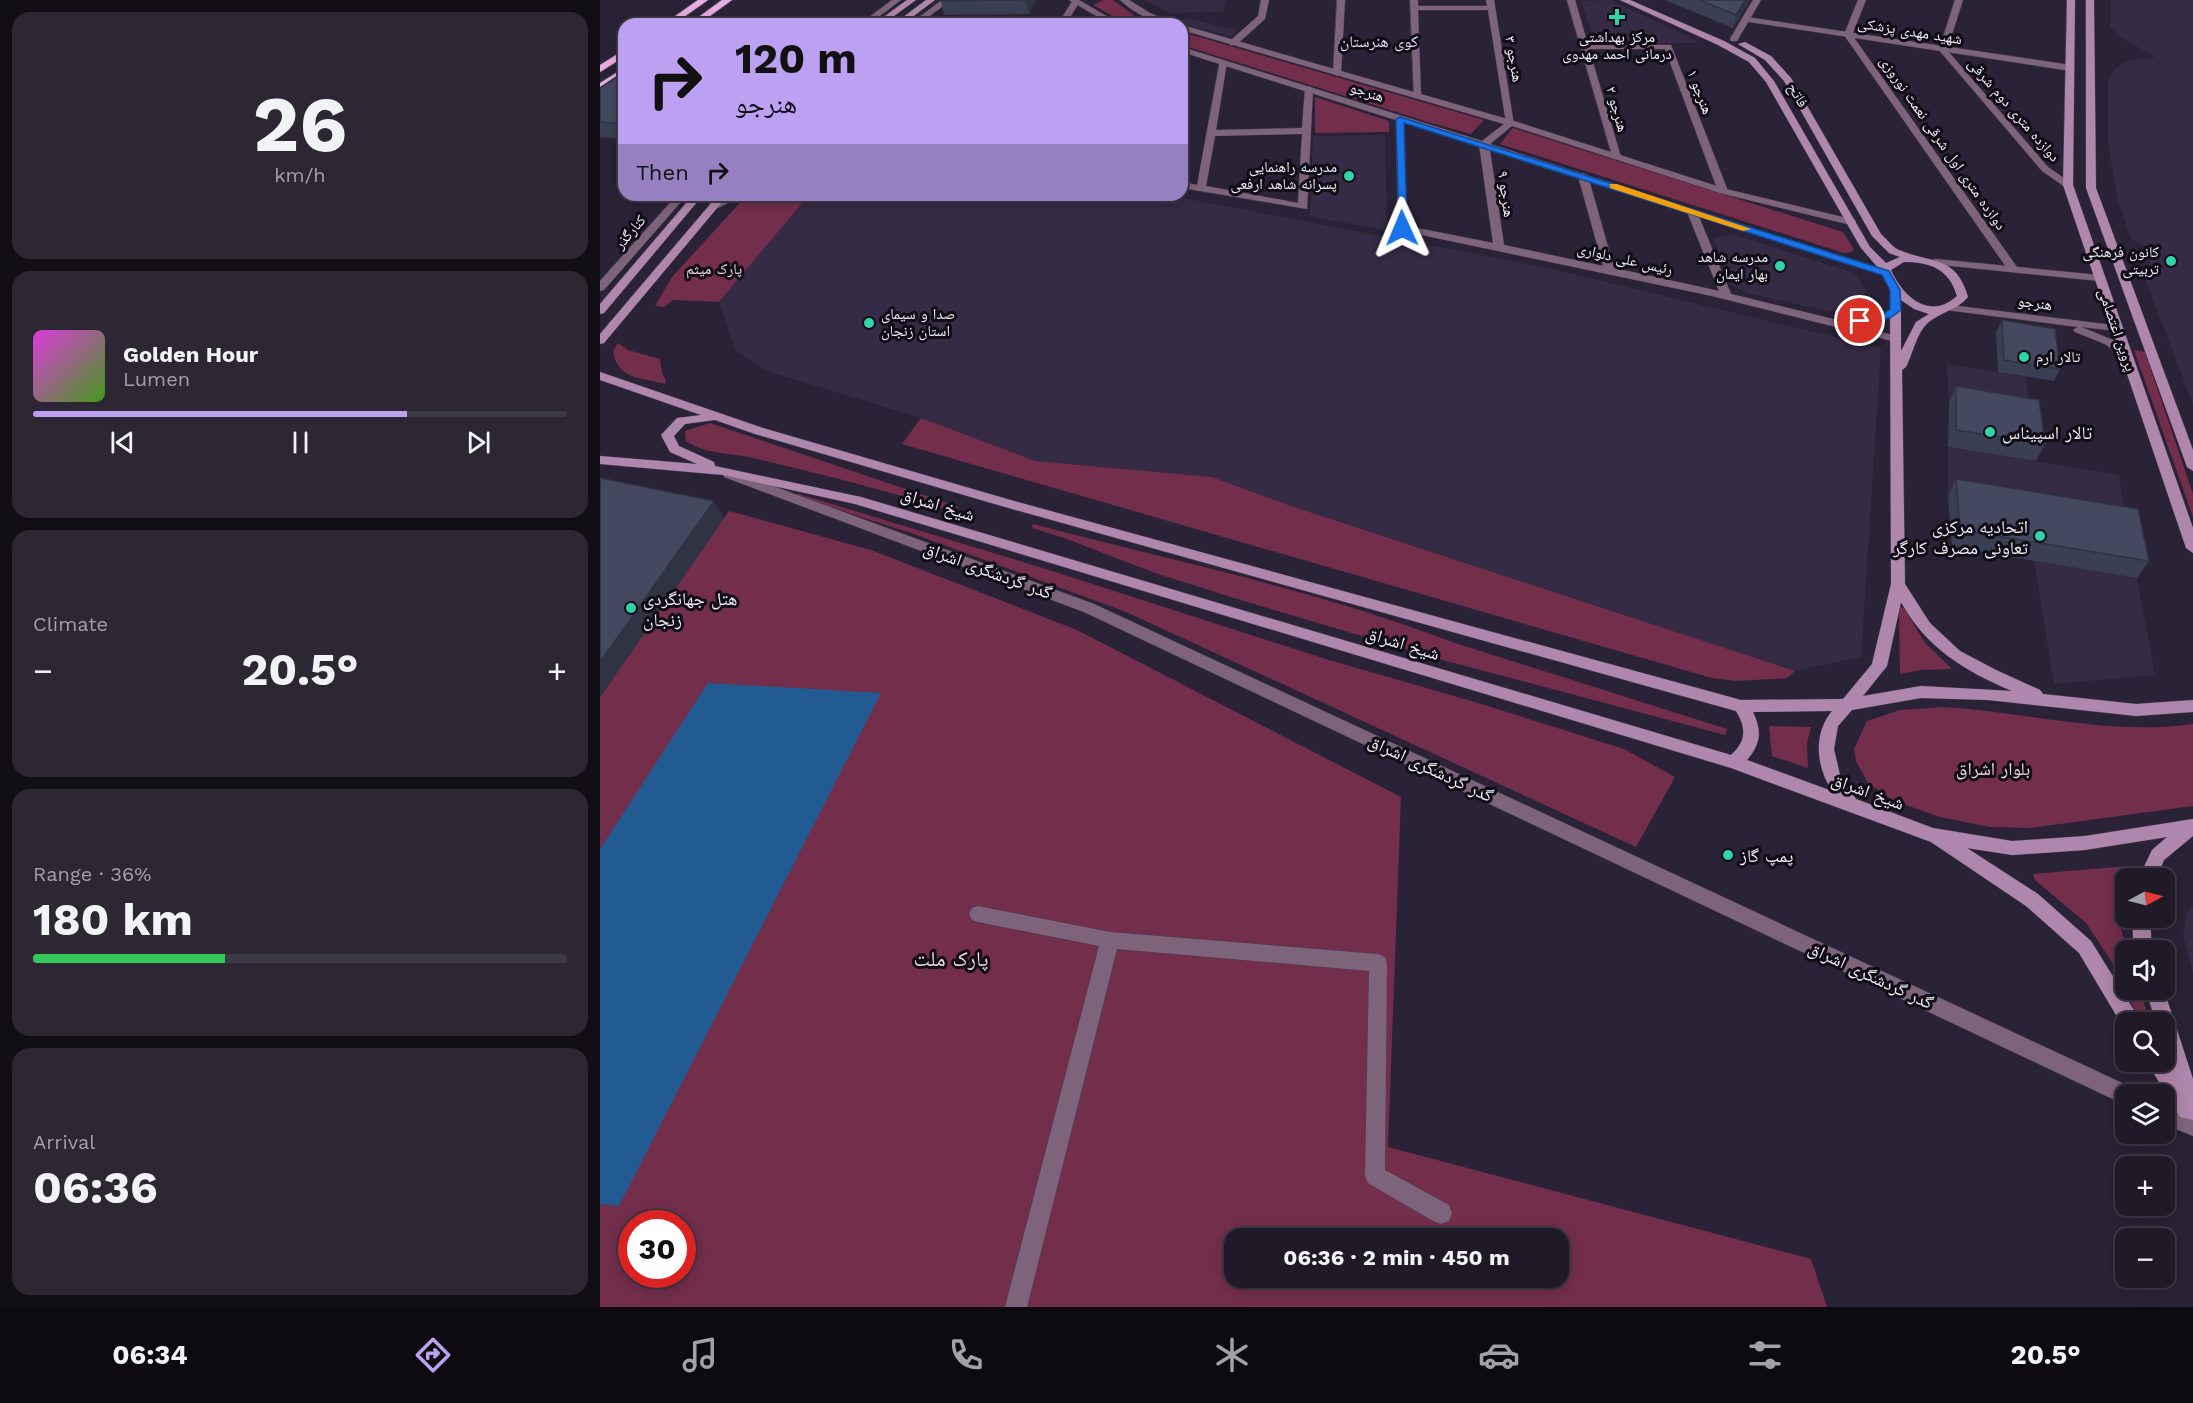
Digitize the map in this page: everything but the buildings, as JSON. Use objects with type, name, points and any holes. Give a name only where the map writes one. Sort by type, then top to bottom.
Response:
[{"type":"highway","points":[[677,18],[704,0]]},
{"type":"highway","points":[[702,18],[728,0]]},
{"type":"highway","points":[[600,69],[618,57]]},
{"type":"highway","points":[[600,87],[618,75]]},
{"type":"main road","points":[[886,18],[912,0]]},
{"type":"main road","points":[[906,18],[931,0]]},
{"type":"main road","name":"فاتح","points":[[1624,0],[1721,43],[1752,60],[1770,81],[1866,248],[1885,271]]},
{"type":"main road","name":"فاتح","points":[[1645,0],[1734,39],[1767,58],[1788,80],[1868,222],[1893,251],[1913,258]]},
{"type":"main road","name":"پروین اعتصامی","points":[[2071,0],[2068,185],[2193,548]]},
{"type":"main road","name":"پروین اعتصامی","points":[[2090,0],[2091,188],[2193,467]]},
{"type":"main road","points":[[1752,60],[1767,58]]},
{"type":"main road","points":[[600,310],[693,201]]},
{"type":"main road","points":[[600,341],[718,201]]},
{"type":"main road","points":[[1851,222],[1868,222]]},
{"type":"main road","points":[[1897,372],[1920,324],[1957,305],[1963,297],[1961,285],[1948,268],[1936,262],[1913,258],[1896,261],[1885,271],[1901,297],[1915,306],[1947,309]]},
{"type":"main road","points":[[2099,278],[2124,280]]},
{"type":"main road","points":[[1850,805],[1832,777],[1826,749],[1831,724],[1879,666],[1898,584],[1895,290]]},
{"type":"main road","points":[[2117,328],[2142,331]]},
{"type":"main road","name":"شیخ اشراق","points":[[600,376],[722,418],[1010,504],[1741,706],[1846,705],[1921,693],[1988,694],[2136,710],[2192,704]]},
{"type":"main road","points":[[722,418],[681,421],[667,435],[674,449],[723,471]]},
{"type":"main road","name":"شیخ اشراق","points":[[600,460],[723,471],[856,500],[1734,762],[1932,835],[2012,848],[2085,843],[2192,827]]},
{"type":"main road","points":[[1898,584],[1912,612],[1934,639],[1965,664],[2050,700]]},
{"type":"main road","points":[[1734,762],[1745,754],[1751,743],[1753,730],[1741,706]]},
{"type":"main road","points":[[2152,868],[2158,855],[2192,827]]},
{"type":"main road","points":[[1932,835],[2032,900],[2085,947],[2125,1012]]},
{"type":"main road","points":[[2158,1000],[2193,1110]]},
{"type":"main road","points":[[2163,1072],[2193,1120]]},
{"type":"street","points":[[872,18],[897,0]]},
{"type":"street","points":[[922,18],[947,0]]},
{"type":"street","points":[[1066,18],[1076,0],[1106,18]]},
{"type":"street","points":[[1124,0],[1156,18]]},
{"type":"street","points":[[1233,43],[1262,18],[1265,0]]},
{"type":"street","points":[[1337,73],[1341,0]]},
{"type":"street","name":"هنرجو ۲","points":[[1571,0],[1616,157]]},
{"type":"street","points":[[1734,39],[1757,0]]},
{"type":"street","points":[[1848,35],[1862,0]]},
{"type":"street","points":[[1943,50],[1959,0]]},
{"type":"street","points":[[1417,96],[1414,4],[1490,4]]},
{"type":"street","name":"هنرجو ۳","points":[[1490,4],[1511,123]]},
{"type":"street","name":"شهید مهدی پزشکی","points":[[1746,19],[2071,68]]},
{"type":"street","name":"هنرجو","points":[[1188,29],[1511,123],[1724,191],[1851,222]]},
{"type":"street","name":"دوازده متری اول شرقی نعمت نوروزی","points":[[1848,35],[2013,269]]},
{"type":"street","name":"هنرجو ۱","points":[[1585,47],[1668,46],[1724,191]]},
{"type":"street","name":"دوازده متری دوم شرقی","points":[[1943,50],[2045,169],[2068,185]]},
{"type":"street","name":"هنرجو","points":[[1188,51],[1692,212],[1885,271]]},
{"type":"street","points":[[1201,188],[1223,62]]},
{"type":"street","points":[[1188,186],[1303,207],[1308,89]]},
{"type":"street","name":"رئیس علی دلواری","points":[[1400,119],[1402,228],[1609,269],[1839,323],[1896,339]]},
{"type":"street","points":[[1484,144],[1511,123]]},
{"type":"street","points":[[1210,133],[1305,131]]},
{"type":"street","name":"هنرجو ۹","points":[[1484,144],[1499,247]]},
{"type":"street","points":[[1583,176],[1609,269]]},
{"type":"street","name":"کنارگذر","points":[[600,288],[677,201]]},
{"type":"street","points":[[714,206],[725,201]]},
{"type":"street","points":[[1692,212],[1727,298]]},
{"type":"street","name":"هنرجو","points":[[1936,262],[2099,278]]},
{"type":"street","name":"هنرجو","points":[[1947,309],[2117,328]]},
{"type":"street","points":[[1839,323],[1887,316],[1896,310]]},
{"type":"street","points":[[2054,321],[2089,333],[2126,354]]},
{"type":"street","name":"گدر گردشگری اشراق","points":[[723,471],[1089,608],[2115,1090]]},
{"type":"street","points":[[978,914],[1110,940],[1378,963],[1375,1176],[1441,1213]]},
{"type":"street","points":[[1016,1307],[1110,940]]},
{"type":"street","points":[[2175,1118],[2193,1126]]},
{"type":"shaded area","points":[[1144,0],[1226,0],[1223,12],[1169,13]]},
{"type":"shaded area","name":"مرکز بهداشتی درمانی احمد مهدوی","points":[[1610,0],[1700,43],[1595,44],[1581,1]]},
{"type":"shaded area","points":[[2111,0],[2193,0],[2193,405],[2145,278],[2153,275],[2145,247],[2131,239],[2117,197],[2108,143],[2108,80],[2114,70],[2127,61],[2155,57],[2122,38],[2110,26]]},
{"type":"shaded area","points":[[1188,18],[1237,30],[1230,36],[1188,26]]},
{"type":"shaded area","name":"مدرسه راهنمایی پسرانه شاهد ارفعی","points":[[1385,135],[1387,230],[1310,217],[1313,136]]},
{"type":"shaded area","points":[[1188,199],[1544,267],[1881,348],[1861,657],[1795,671],[1291,506],[1212,477],[1035,461],[921,418],[767,371],[736,351],[719,302],[804,201],[1188,201]]},
{"type":"shaded area","name":"مدرسه شاهد بهار ایمان","points":[[1732,234],[1854,273],[1867,291],[1852,309],[1829,311],[1750,294],[1732,285],[1713,238]]},
{"type":"shaded area","points":[[1947,364],[2026,377],[2031,417],[1949,403]]},
{"type":"shaded area","points":[[1948,447],[2119,475],[2127,526],[1948,496]]},
{"type":"shaded area","points":[[2034,561],[2137,578],[2155,675],[2054,684]]},
{"type":"shaded area","points":[[2193,907],[2193,973],[2183,936],[2187,912]]},
{"type":"green space","points":[[1104,0],[1113,0],[1138,18],[1116,18],[1093,5]]},
{"type":"green space","points":[[1188,34],[1484,120],[1471,134],[1188,47]]},
{"type":"green space","points":[[1315,97],[1389,121],[1389,132],[1315,133]]},
{"type":"green space","points":[[1513,128],[1843,232],[1854,249],[1852,252],[1844,253],[1500,144]]},
{"type":"green space","name":"پارک میثم","points":[[742,201],[804,201],[719,302],[673,300],[664,307],[655,306],[672,277]]},
{"type":"green space","points":[[618,343],[628,350],[660,359],[665,384],[632,376],[625,372],[616,360],[613,351]]},
{"type":"green space","points":[[2134,350],[2145,352],[2193,494],[2193,517]]},
{"type":"green space","points":[[921,418],[1035,461],[1212,477],[1291,506],[1795,671],[1787,678],[1736,681],[1712,678],[902,444]]},
{"type":"green space","points":[[710,423],[959,507],[954,512],[807,471],[749,457],[702,449],[686,441],[685,431]]},
{"type":"green space","points":[[799,494],[1049,570],[1329,660],[1475,702],[1624,749],[1675,777],[1636,847],[1126,612],[911,533],[792,495]]},
{"type":"green space","name":"پارک ملت","points":[[729,511],[871,550],[1077,630],[1401,797],[1388,1147],[1811,1259],[1827,1307],[600,1307],[600,697]]},
{"type":"green space","points":[[1033,524],[1244,577],[1349,607],[1727,729],[1725,735],[1439,659],[1155,573],[1032,528]]},
{"type":"green space","points":[[1899,606],[1904,608],[1925,643],[1952,669],[1920,670],[1900,674]]},
{"type":"green space","name":"بلوار اشراق","points":[[1944,707],[2099,725],[2162,727],[2193,724],[2193,806],[2031,828],[1990,827],[1940,817],[1892,800],[1868,783],[1856,761],[1854,749],[1867,721],[1900,710]]},
{"type":"green space","points":[[1769,726],[1811,727],[1807,743],[1808,768],[1772,756]]},
{"type":"green space","points":[[2128,866],[2115,868],[2115,928],[2121,928],[2124,940],[2115,940],[2115,969],[2086,923],[2035,880],[2033,874]]},
{"type":"green space","points":[[2130,1000],[2143,1000],[2147,1012],[2136,1012]]},
{"type":"water","points":[[708,683],[881,693],[619,1206],[600,1204],[600,849]]},
{"type":"slow traffic","points":[[1614,186],[1746,229]]},
{"type":"place","name":"مرکز بهداشتی درمانی احمد مهدوی","points":[[1617,17]]},
{"type":"place","name":"مدرسه راهنمایی پسرانه شاهد ارفعی","points":[[1349,176]]},
{"type":"place","name":"کانون فرهنگی تربیتی","points":[[2171,261]]},
{"type":"place","name":"مدرسه شاهد بهار ایمان","points":[[1780,266]]},
{"type":"place","name":"صدا و سیمای استان زنجان","points":[[869,323]]},
{"type":"place","name":"تالار ارم","points":[[2024,357]]},
{"type":"place","name":"تالار اسپیناس","points":[[1990,432]]},
{"type":"place","name":"اتحادیه مرکزی تعاونی مصرف کارگر","points":[[2040,536]]},
{"type":"place","name":"هتل جهانگردی زنجان","points":[[631,608]]},
{"type":"place","name":"پمپ گاز","points":[[1728,855]]},
{"type":"district","name":"کوی هنرستان","points":[[1379,41]]},
{"type":"route","points":[[1402,228],[1400,119],[1886,273],[1895,290],[1896,310],[1887,316],[1860,321]]}]
